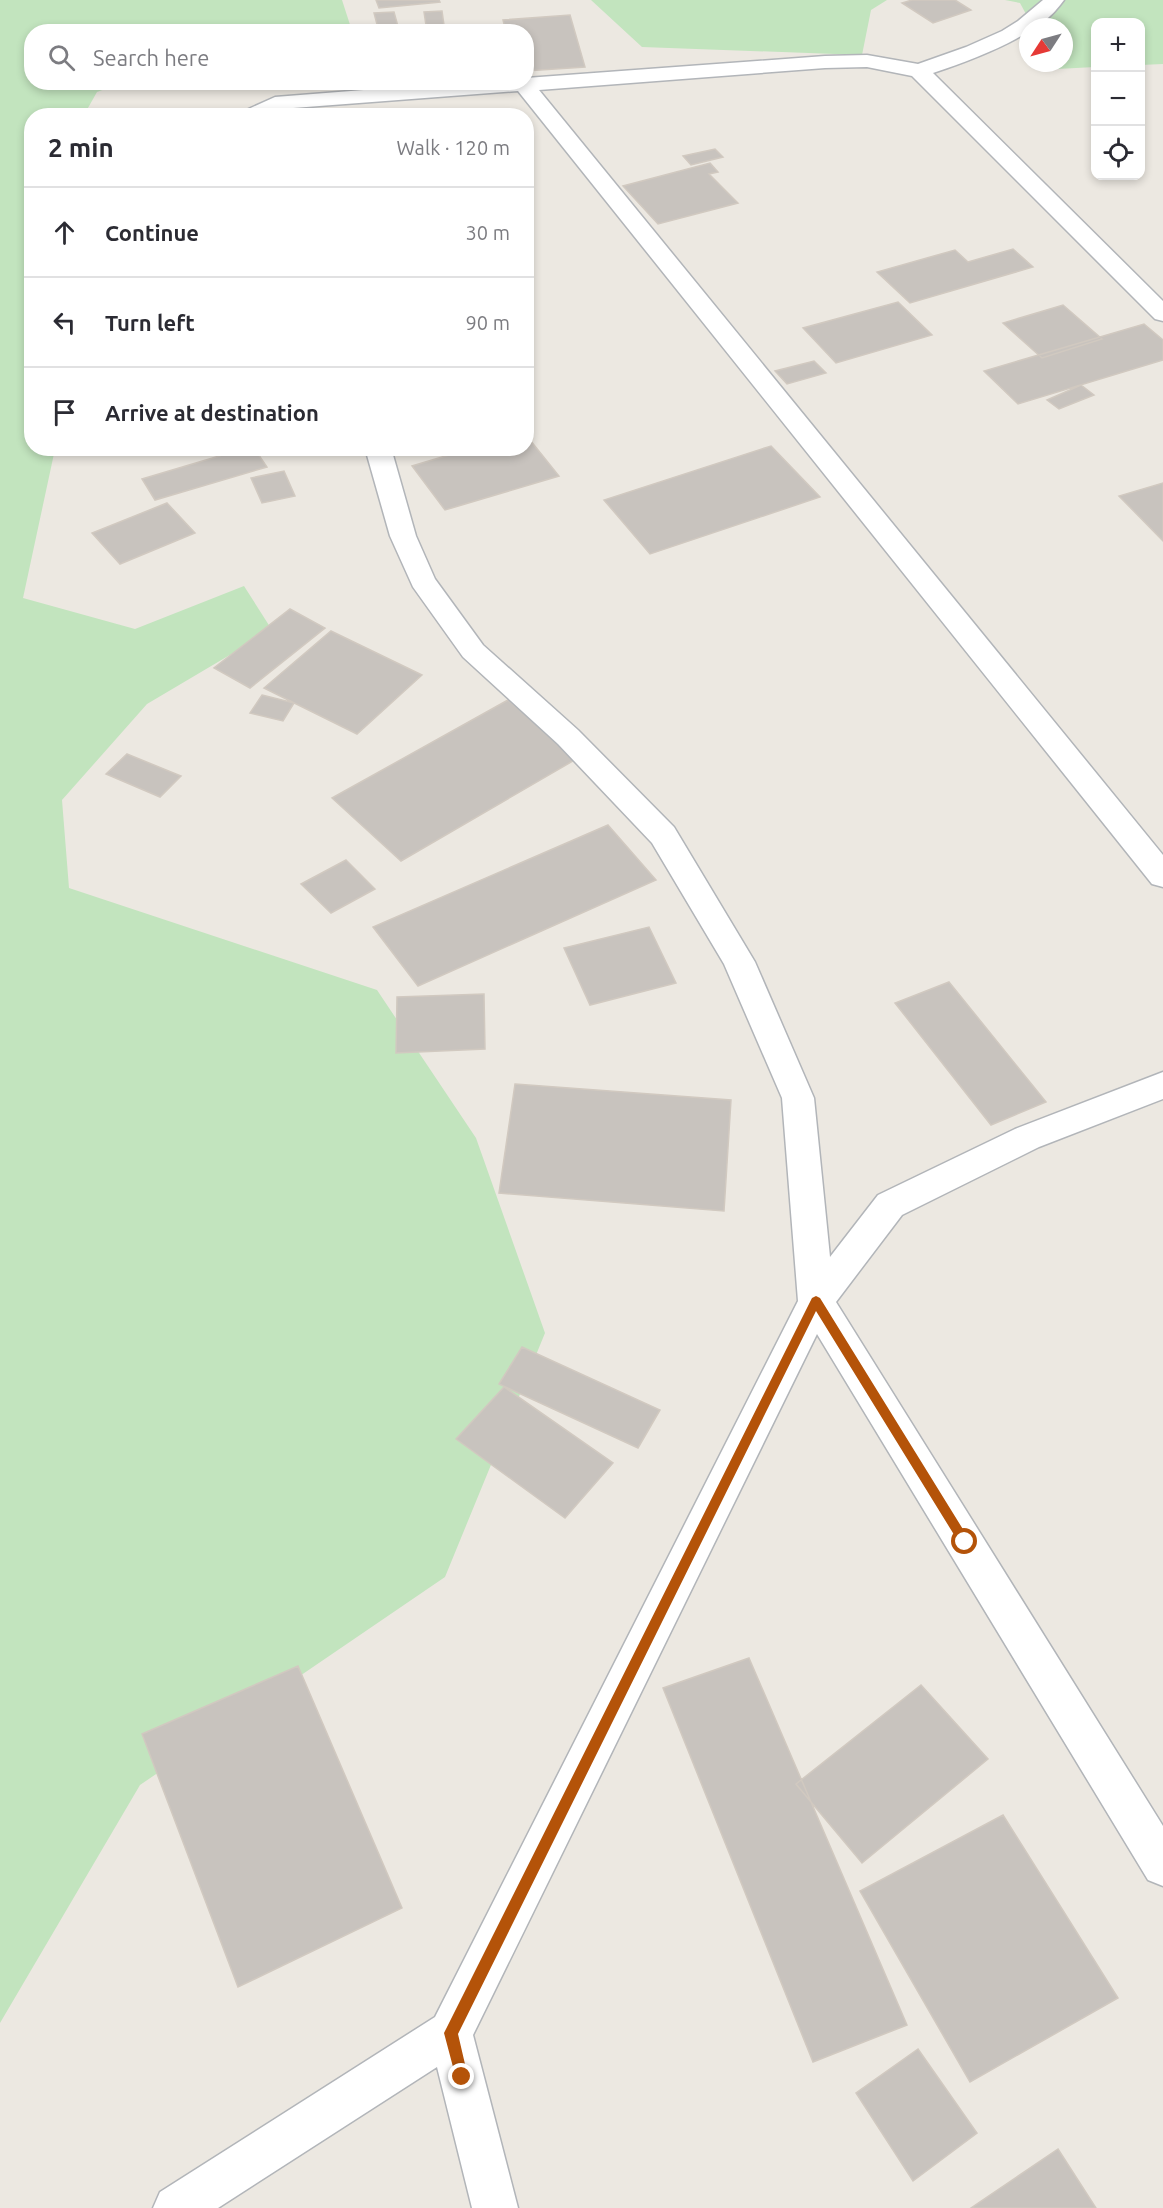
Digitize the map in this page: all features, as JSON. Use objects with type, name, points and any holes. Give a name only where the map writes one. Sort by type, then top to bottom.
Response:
[{"type":"street","points":[[534,84],[835,62],[867,61],[919,71],[972,52],[1023,26],[1054,0]]},
{"type":"street","points":[[919,71],[1163,314]]},
{"type":"street","points":[[266,108],[275,103],[455,90]]},
{"type":"street","points":[[528,90],[1163,876]]},
{"type":"street","points":[[380,456],[403,536],[422,581],[473,651],[567,737],[663,835],[739,962],[798,1098],[816,1301],[1163,1865]]},
{"type":"street","points":[[176,2208],[451,2033],[816,1301],[890,1205],[1027,1138],[1163,1085]]},
{"type":"street","points":[[451,2033],[495,2208]]},
{"type":"green space","points":[[0,0],[342,0],[350,24],[24,24],[24,90],[102,90],[97,92],[88,108],[24,108],[24,456],[53,456],[23,598],[135,629],[244,586],[272,630],[147,704],[62,800],[69,888],[377,990],[476,1138],[545,1333],[445,1577],[140,1785],[0,2023]]},
{"type":"green space","points":[[591,0],[887,0],[871,10],[862,55],[642,47]]},
{"type":"green space","points":[[1005,0],[1163,0],[1163,64],[1145,65],[1145,18],[1091,18],[1091,67],[1073,68],[1073,18],[1028,18],[1020,3]]},
{"type":"building","points":[[376,0],[439,0],[440,2],[379,8]]},
{"type":"building","points":[[912,0],[955,0],[971,10],[933,23],[902,3]]},
{"type":"building","points":[[442,11],[444,24],[426,24],[424,12]]},
{"type":"building","points":[[394,12],[397,24],[377,24],[374,13]]},
{"type":"building","points":[[570,15],[585,67],[534,70],[534,24],[504,24],[503,20]]},
{"type":"building","points":[[715,149],[723,157],[691,165],[683,156]]},
{"type":"building","points":[[710,163],[718,172],[709,174],[738,203],[658,224],[623,186]]},
{"type":"building","points":[[1013,249],[1033,267],[910,303],[877,272],[955,250],[968,262]]},
{"type":"building","points":[[898,302],[932,335],[836,363],[803,328]]},
{"type":"building","points":[[1063,305],[1102,339],[1042,358],[1003,323]]},
{"type":"building","points":[[1144,324],[1163,340],[1163,360],[1018,404],[984,371]]},
{"type":"building","points":[[814,361],[826,373],[787,384],[775,371]]},
{"type":"building","points":[[1081,385],[1094,395],[1059,409],[1047,400]]},
{"type":"building","points":[[534,445],[559,476],[445,510],[412,466],[445,456],[534,456]]},
{"type":"building","points":[[771,446],[820,497],[650,554],[604,500]]},
{"type":"building","points":[[219,456],[259,456],[267,467],[155,500],[142,479]]},
{"type":"building","points":[[284,471],[295,496],[262,503],[251,478]]},
{"type":"building","points":[[1163,483],[1163,541],[1119,496]]},
{"type":"building","points":[[167,503],[195,533],[120,564],[92,533]]},
{"type":"building","points":[[290,609],[325,628],[250,688],[214,668]]},
{"type":"building","points":[[331,631],[422,675],[357,734],[264,688]]},
{"type":"building","points":[[262,695],[294,703],[283,721],[250,713]]},
{"type":"building","points":[[508,700],[578,758],[401,861],[332,798]]},
{"type":"building","points":[[127,754],[181,776],[160,797],[106,774]]},
{"type":"building","points":[[608,825],[656,880],[418,986],[373,927]]},
{"type":"building","points":[[346,860],[375,889],[331,913],[301,884]]},
{"type":"building","points":[[649,927],[676,983],[590,1005],[564,948]]},
{"type":"building","points":[[949,982],[1046,1102],[991,1125],[895,1003]]},
{"type":"building","points":[[484,994],[485,1049],[396,1053],[397,997]]},
{"type":"building","points":[[515,1084],[731,1100],[724,1211],[499,1193]]},
{"type":"building","points":[[522,1347],[660,1410],[638,1448],[499,1384]]},
{"type":"building","points":[[504,1387],[613,1463],[565,1518],[456,1439]]},
{"type":"building","points":[[749,1658],[907,2025],[813,2062],[663,1688]]},
{"type":"building","points":[[298,1666],[402,1908],[238,1987],[142,1734]]},
{"type":"building","points":[[921,1685],[988,1759],[862,1863],[796,1784]]},
{"type":"building","points":[[1003,1815],[1118,1998],[970,2082],[860,1891]]},
{"type":"building","points":[[918,2049],[977,2133],[913,2181],[856,2093]]},
{"type":"building","points":[[1058,2149],[1096,2208],[971,2208]]},
{"type":"route","points":[[462,2077],[451,2033],[816,1301],[965,1542]]}]
